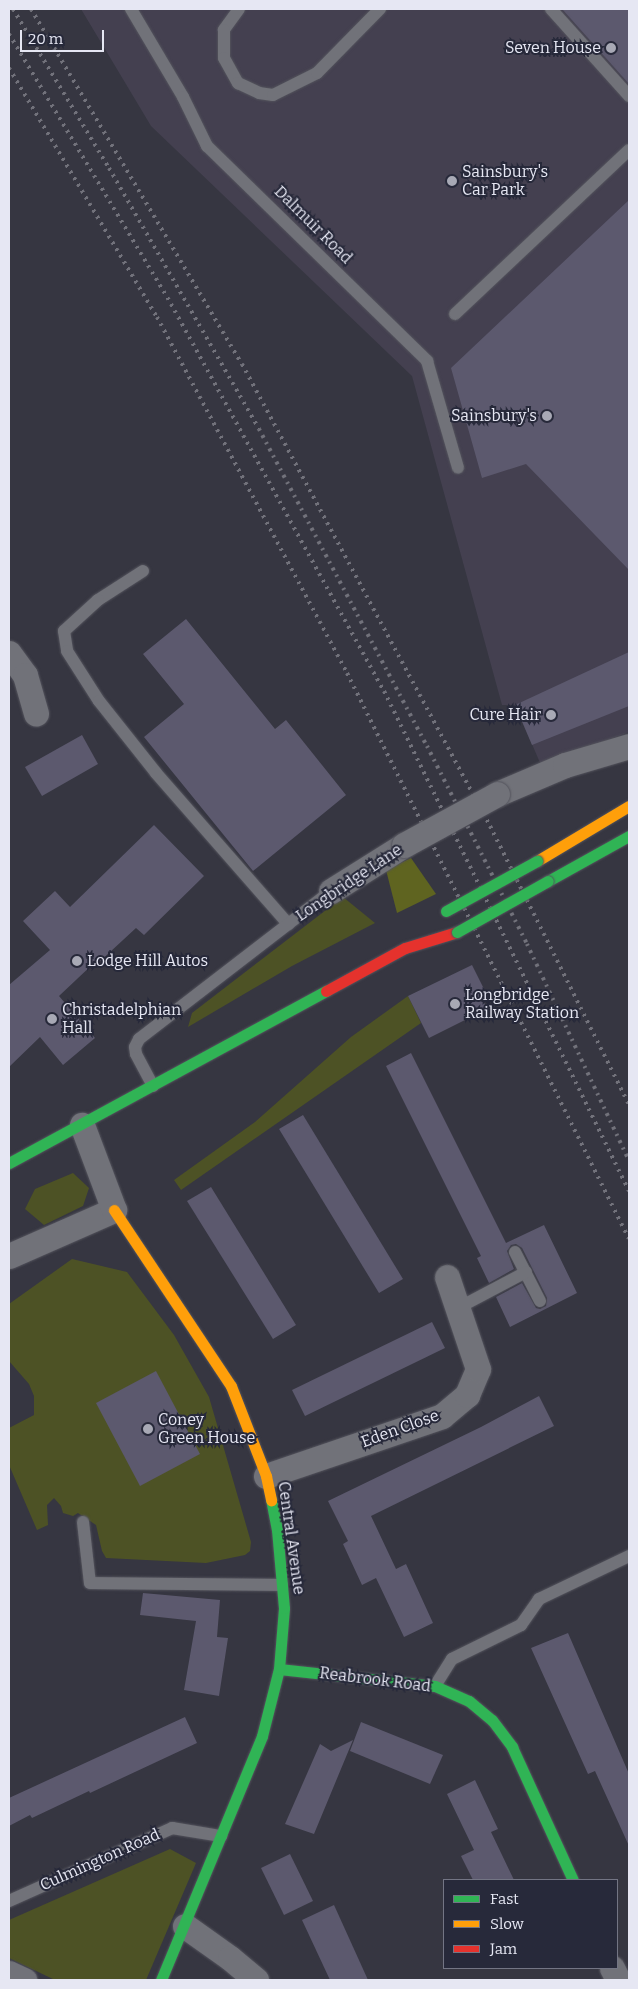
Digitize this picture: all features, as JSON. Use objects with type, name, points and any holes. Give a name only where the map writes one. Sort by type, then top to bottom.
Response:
[{"type":"street","points":[[9,654],[25,675],[36,714]]},
{"type":"street","name":"Longbridge Lane","points":[[331,891],[404,844],[497,794],[566,765],[629,746]]},
{"type":"street","points":[[442,914],[537,861],[629,806]]},
{"type":"street","points":[[9,1163],[405,948],[457,932],[629,836]]},
{"type":"street","points":[[405,948],[425,930]]},
{"type":"street","points":[[12,1252],[114,1210],[82,1125]]},
{"type":"street","name":"Central Avenue","points":[[114,1210],[231,1386],[266,1476],[277,1530],[284,1608],[279,1670],[262,1736],[185,1926],[161,1980]]},
{"type":"street","name":"Eden Close","points":[[266,1476],[442,1416],[467,1395],[478,1368],[447,1276]]},
{"type":"street","name":"Reabrook Road","points":[[279,1670],[434,1686],[469,1701],[492,1720],[512,1747],[573,1879]]},
{"type":"street","points":[[185,1926],[230,1958],[256,1980]]},
{"type":"street","points":[[9,1973],[24,1980]]},
{"type":"lane","name":"Dalmuir Road","points":[[130,9],[183,98],[208,146],[427,361],[458,468]]},
{"type":"lane","points":[[239,9],[224,30],[224,58],[238,83],[259,93],[273,95],[317,73],[380,9]]},
{"type":"lane","points":[[550,9],[629,96]]},
{"type":"lane","points":[[455,314],[629,150]]},
{"type":"lane","points":[[143,571],[98,600],[64,631],[67,652],[99,701],[156,773],[288,924]]},
{"type":"lane","name":"Longbridge Lane","points":[[153,1086],[136,1054],[135,1047],[139,1039],[331,891]]},
{"type":"lane","points":[[515,1252],[540,1301]]},
{"type":"lane","points":[[458,1308],[526,1272]]},
{"type":"lane","points":[[84,1522],[90,1583],[282,1586]]},
{"type":"lane","points":[[434,1686],[452,1659],[521,1625],[539,1599],[629,1556]]},
{"type":"lane","name":"Culmington Road","points":[[9,1901],[172,1828],[221,1836]]},
{"type":"shaded area","points":[[81,9],[629,9],[629,732],[541,765],[515,705],[502,705],[412,376],[151,126]]},
{"type":"green space","points":[[411,858],[436,894],[397,913],[386,870]]},
{"type":"green space","points":[[343,897],[375,923],[292,966],[188,1027],[192,1013]]},
{"type":"green space","points":[[408,996],[421,1023],[181,1190],[174,1180],[255,1122],[351,1037]]},
{"type":"green space","points":[[73,1173],[89,1188],[83,1206],[44,1225],[25,1209],[35,1189]]},
{"type":"green space","points":[[72,1259],[127,1272],[174,1335],[209,1397],[251,1542],[250,1551],[245,1555],[206,1563],[106,1558],[102,1551],[96,1525],[78,1513],[73,1516],[63,1513],[61,1506],[54,1498],[47,1505],[48,1525],[37,1530],[9,1465],[9,1428],[34,1415],[34,1396],[29,1384],[9,1361],[9,1304]]},
{"type":"green space","points":[[170,1849],[196,1863],[146,1980],[55,1980],[9,1958],[9,1920]]},
{"type":"building","name":"Seven House","points":[[562,9],[629,9],[629,84]]},
{"type":"building","name":"Sainsbury's","points":[[629,200],[629,570],[526,464],[482,478],[451,368]]},
{"type":"building","points":[[186,619],[275,729],[286,720],[346,795],[253,871],[144,737],[184,704],[143,654]]},
{"type":"building","points":[[629,652],[629,706],[532,745],[515,705]]},
{"type":"building","points":[[82,735],[98,764],[42,796],[25,767]]},
{"type":"building","points":[[154,825],[204,876],[144,935],[136,928],[96,965],[94,963],[59,996],[95,1038],[63,1065],[40,1037],[9,1067],[9,985],[50,950],[23,921],[55,891],[70,907]]},
{"type":"building","points":[[472,965],[485,991],[480,994],[487,1009],[429,1038],[408,996]]},
{"type":"building","points":[[411,1053],[506,1243],[544,1225],[577,1293],[510,1327],[496,1297],[522,1283],[536,1308],[540,1309],[546,1306],[547,1298],[522,1248],[516,1244],[511,1245],[507,1251],[514,1269],[489,1283],[477,1258],[481,1256],[386,1066]]},
{"type":"building","points":[[303,1115],[403,1279],[379,1293],[279,1129]]},
{"type":"building","points":[[211,1187],[296,1325],[273,1339],[187,1201]]},
{"type":"building","points":[[432,1322],[445,1348],[305,1416],[292,1390]]},
{"type":"building","name":"Coney Green House","points":[[156,1371],[200,1454],[140,1486],[96,1403]]},
{"type":"building","points":[[539,1396],[554,1426],[371,1516],[396,1569],[406,1564],[433,1623],[404,1637],[376,1578],[362,1585],[343,1544],[348,1541],[328,1501],[481,1427]]},
{"type":"building","points":[[143,1593],[220,1600],[217,1637],[228,1638],[219,1696],[184,1690],[196,1621],[140,1615]]},
{"type":"building","points":[[568,1633],[629,1774],[629,1846],[595,1771],[588,1774],[531,1648]]},
{"type":"building","points":[[185,1717],[197,1743],[90,1793],[89,1791],[32,1818],[30,1815],[9,1826],[9,1798]]},
{"type":"building","points":[[361,1722],[443,1755],[430,1784],[350,1751]]},
{"type":"building","points":[[353,1740],[314,1834],[285,1824],[320,1744],[331,1751]]},
{"type":"building","points":[[475,1780],[498,1829],[491,1832],[514,1879],[472,1879],[461,1856],[474,1850],[447,1794]]},
{"type":"building","points":[[290,1854],[313,1901],[284,1915],[261,1868]]},
{"type":"building","points":[[334,1905],[368,1980],[330,1980],[302,1920]]},
{"type":"railway","points":[[13,9],[109,168],[259,429],[427,746],[527,944],[629,1161]]},
{"type":"railway","points":[[31,9],[242,364],[490,826],[629,1105]]},
{"type":"railway","points":[[9,34],[171,304],[384,691],[629,1191]]},
{"type":"railway","points":[[9,68],[157,317],[347,673],[629,1239]]},
{"type":"traffic: fast","points":[[548,881],[629,836]]},
{"type":"traffic: fast","points":[[446,911],[537,861]]},
{"type":"traffic: fast","points":[[457,932],[548,881]]},
{"type":"traffic: fast","points":[[9,1163],[326,991]]},
{"type":"traffic: fast","points":[[161,1980],[262,1736],[279,1669],[284,1608],[277,1530],[271,1500]]},
{"type":"traffic: fast","points":[[279,1669],[435,1686],[469,1701],[492,1720],[512,1747],[573,1879]]},
{"type":"traffic: slow","points":[[537,861],[629,806]]},
{"type":"traffic: slow","points":[[114,1210],[231,1386],[266,1476],[271,1500]]},
{"type":"traffic: jam","points":[[326,991],[405,948],[457,932]]},
{"type":"place","name":"Seven House","points":[[611,48]]},
{"type":"place","name":"Sainsbury's Car Park","points":[[452,181]]},
{"type":"place","name":"Sainsbury's","points":[[547,416]]},
{"type":"place","name":"Cure Hair","points":[[551,715]]},
{"type":"place","name":"Lodge Hill Autos","points":[[77,961]]},
{"type":"place","name":"Longbridge Railway Station","points":[[455,1004]]},
{"type":"place","name":"Christadelphian Hall","points":[[52,1019]]},
{"type":"place","name":"Coney Green House","points":[[148,1429]]}]
